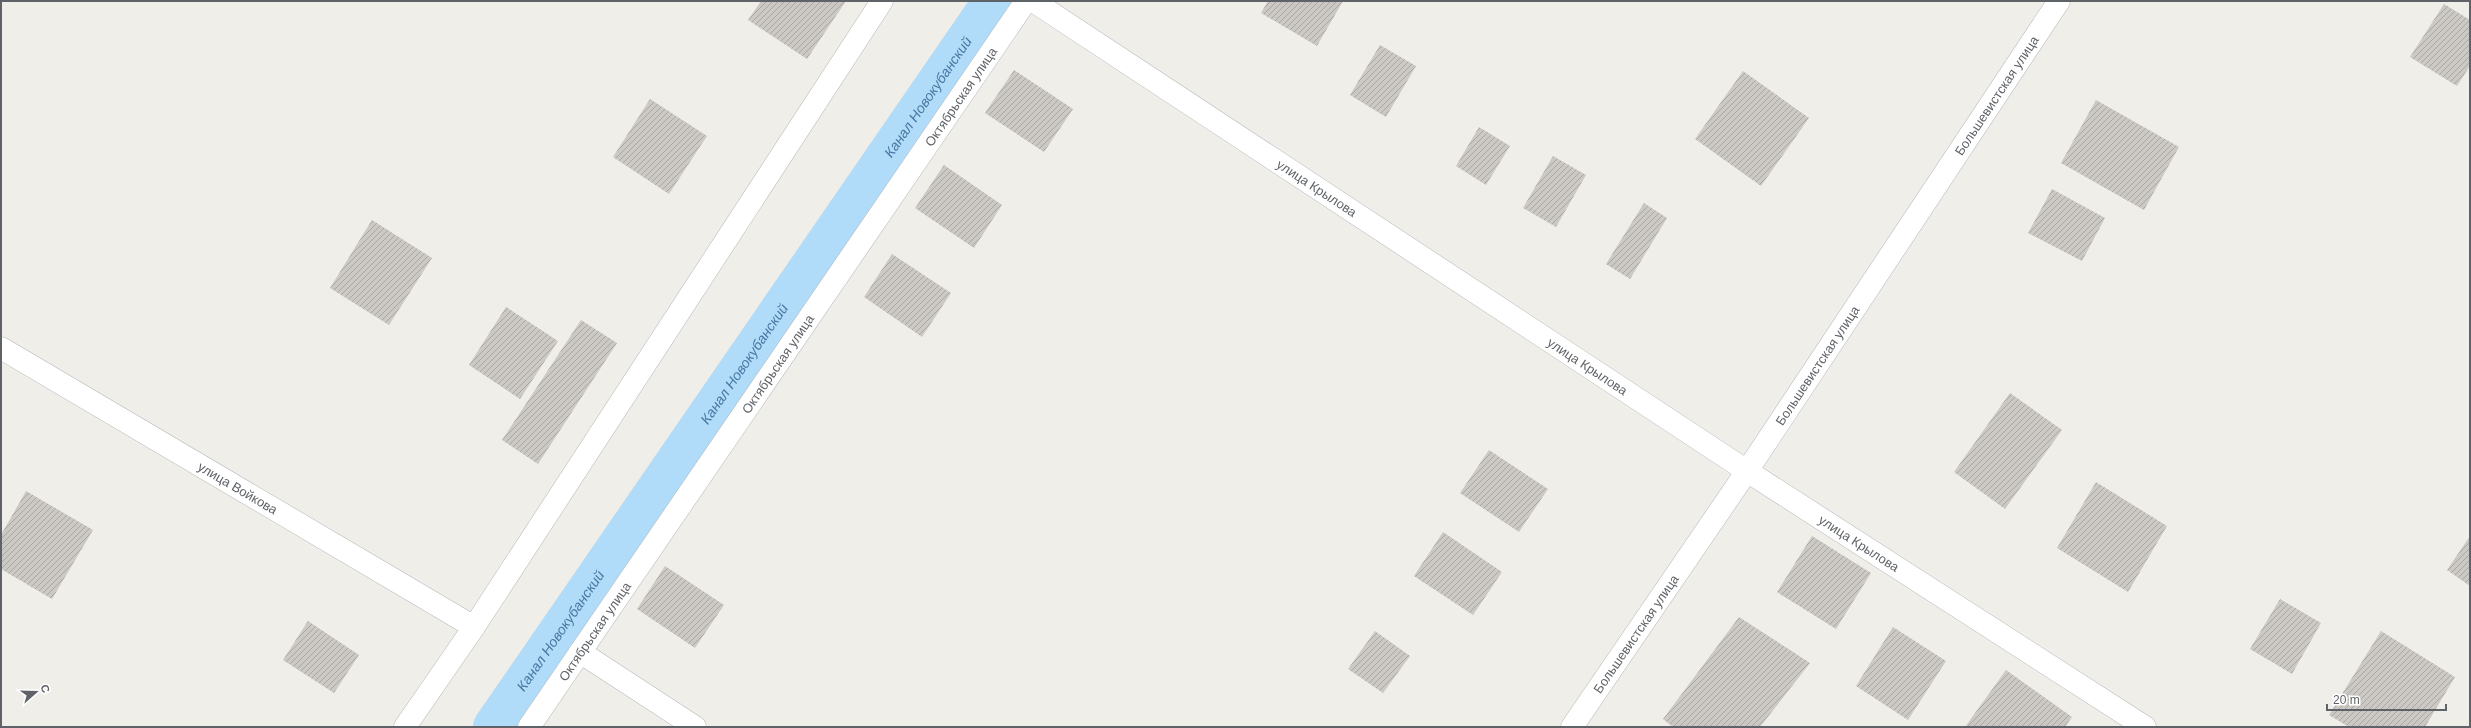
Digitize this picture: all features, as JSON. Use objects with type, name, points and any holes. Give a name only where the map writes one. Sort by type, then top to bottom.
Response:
[{"type":"street","points":[[405,727],[474,627],[882,1]]},
{"type":"street","name":"Октябрьская улица","points":[[529,727],[1026,1]]},
{"type":"street","name":"улица Крылова","points":[[1033,1],[1748,471],[2145,727]]},
{"type":"street","name":"Большевистская улица","points":[[1572,727],[1748,471],[2059,1]]},
{"type":"street","name":"улица Войкова","points":[[1,348],[474,627]]},
{"type":"street","points":[[580,652],[695,727]]},
{"type":"building","points":[[761,1],[846,1],[807,59],[748,20]]},
{"type":"building","points":[[1268,1],[1343,1],[1317,46],[1261,13]]},
{"type":"building","points":[[2444,4],[2470,20],[2470,66],[2457,86],[2410,57]]},
{"type":"building","points":[[1380,45],[1416,66],[1386,117],[1350,95]]},
{"type":"building","points":[[1014,70],[1073,109],[1044,152],[985,113]]},
{"type":"building","points":[[1743,71],[1809,118],[1761,186],[1695,139]]},
{"type":"building","points":[[650,99],[707,136],[669,194],[613,157]]},
{"type":"building","points":[[2096,100],[2179,147],[2144,210],[2061,163]]},
{"type":"building","points":[[1479,127],[1510,146],[1486,185],[1456,166]]},
{"type":"building","points":[[1553,156],[1586,175],[1556,227],[1523,208]]},
{"type":"building","points":[[944,165],[1002,205],[974,248],[915,208]]},
{"type":"building","points":[[2052,189],[2105,218],[2082,261],[2028,233]]},
{"type":"building","points":[[1644,203],[1667,218],[1630,279],[1606,264]]},
{"type":"building","points":[[372,220],[432,258],[389,325],[330,288]]},
{"type":"building","points":[[892,254],[951,293],[922,337],[864,297]]},
{"type":"building","points":[[506,307],[558,341],[520,399],[469,365]]},
{"type":"building","points":[[581,320],[617,343],[538,464],[502,440]]},
{"type":"building","points":[[2010,393],[2062,430],[2005,509],[1954,472]]},
{"type":"building","points":[[1489,450],[1548,489],[1519,532],[1460,493]]},
{"type":"building","points":[[2096,482],[2167,526],[2128,592],[2057,548]]},
{"type":"building","points":[[26,491],[93,530],[52,599],[1,569],[1,535]]},
{"type":"building","points":[[1443,532],[1502,572],[1473,615],[1414,576]]},
{"type":"building","points":[[1812,536],[1871,573],[1836,629],[1777,592]]},
{"type":"building","points":[[2470,536],[2470,586],[2447,570]]},
{"type":"building","points":[[665,566],[724,605],[695,648],[637,609]]},
{"type":"building","points":[[2280,599],[2321,623],[2292,674],[2250,649]]},
{"type":"building","points":[[1739,617],[1810,663],[1760,727],[1673,727],[1663,719]]},
{"type":"building","points":[[308,621],[359,655],[334,693],[283,660]]},
{"type":"building","points":[[1893,627],[1946,661],[1908,720],[1856,686]]},
{"type":"building","points":[[1375,631],[1410,656],[1383,693],[1348,669]]},
{"type":"building","points":[[2381,631],[2455,677],[2425,727],[2349,727],[2329,715]]},
{"type":"building","points":[[2006,670],[2072,717],[2065,727],[1965,727]]},
{"type":"waterway","name":"Канал Новокубанский","points":[[494,727],[994,1]]}]
